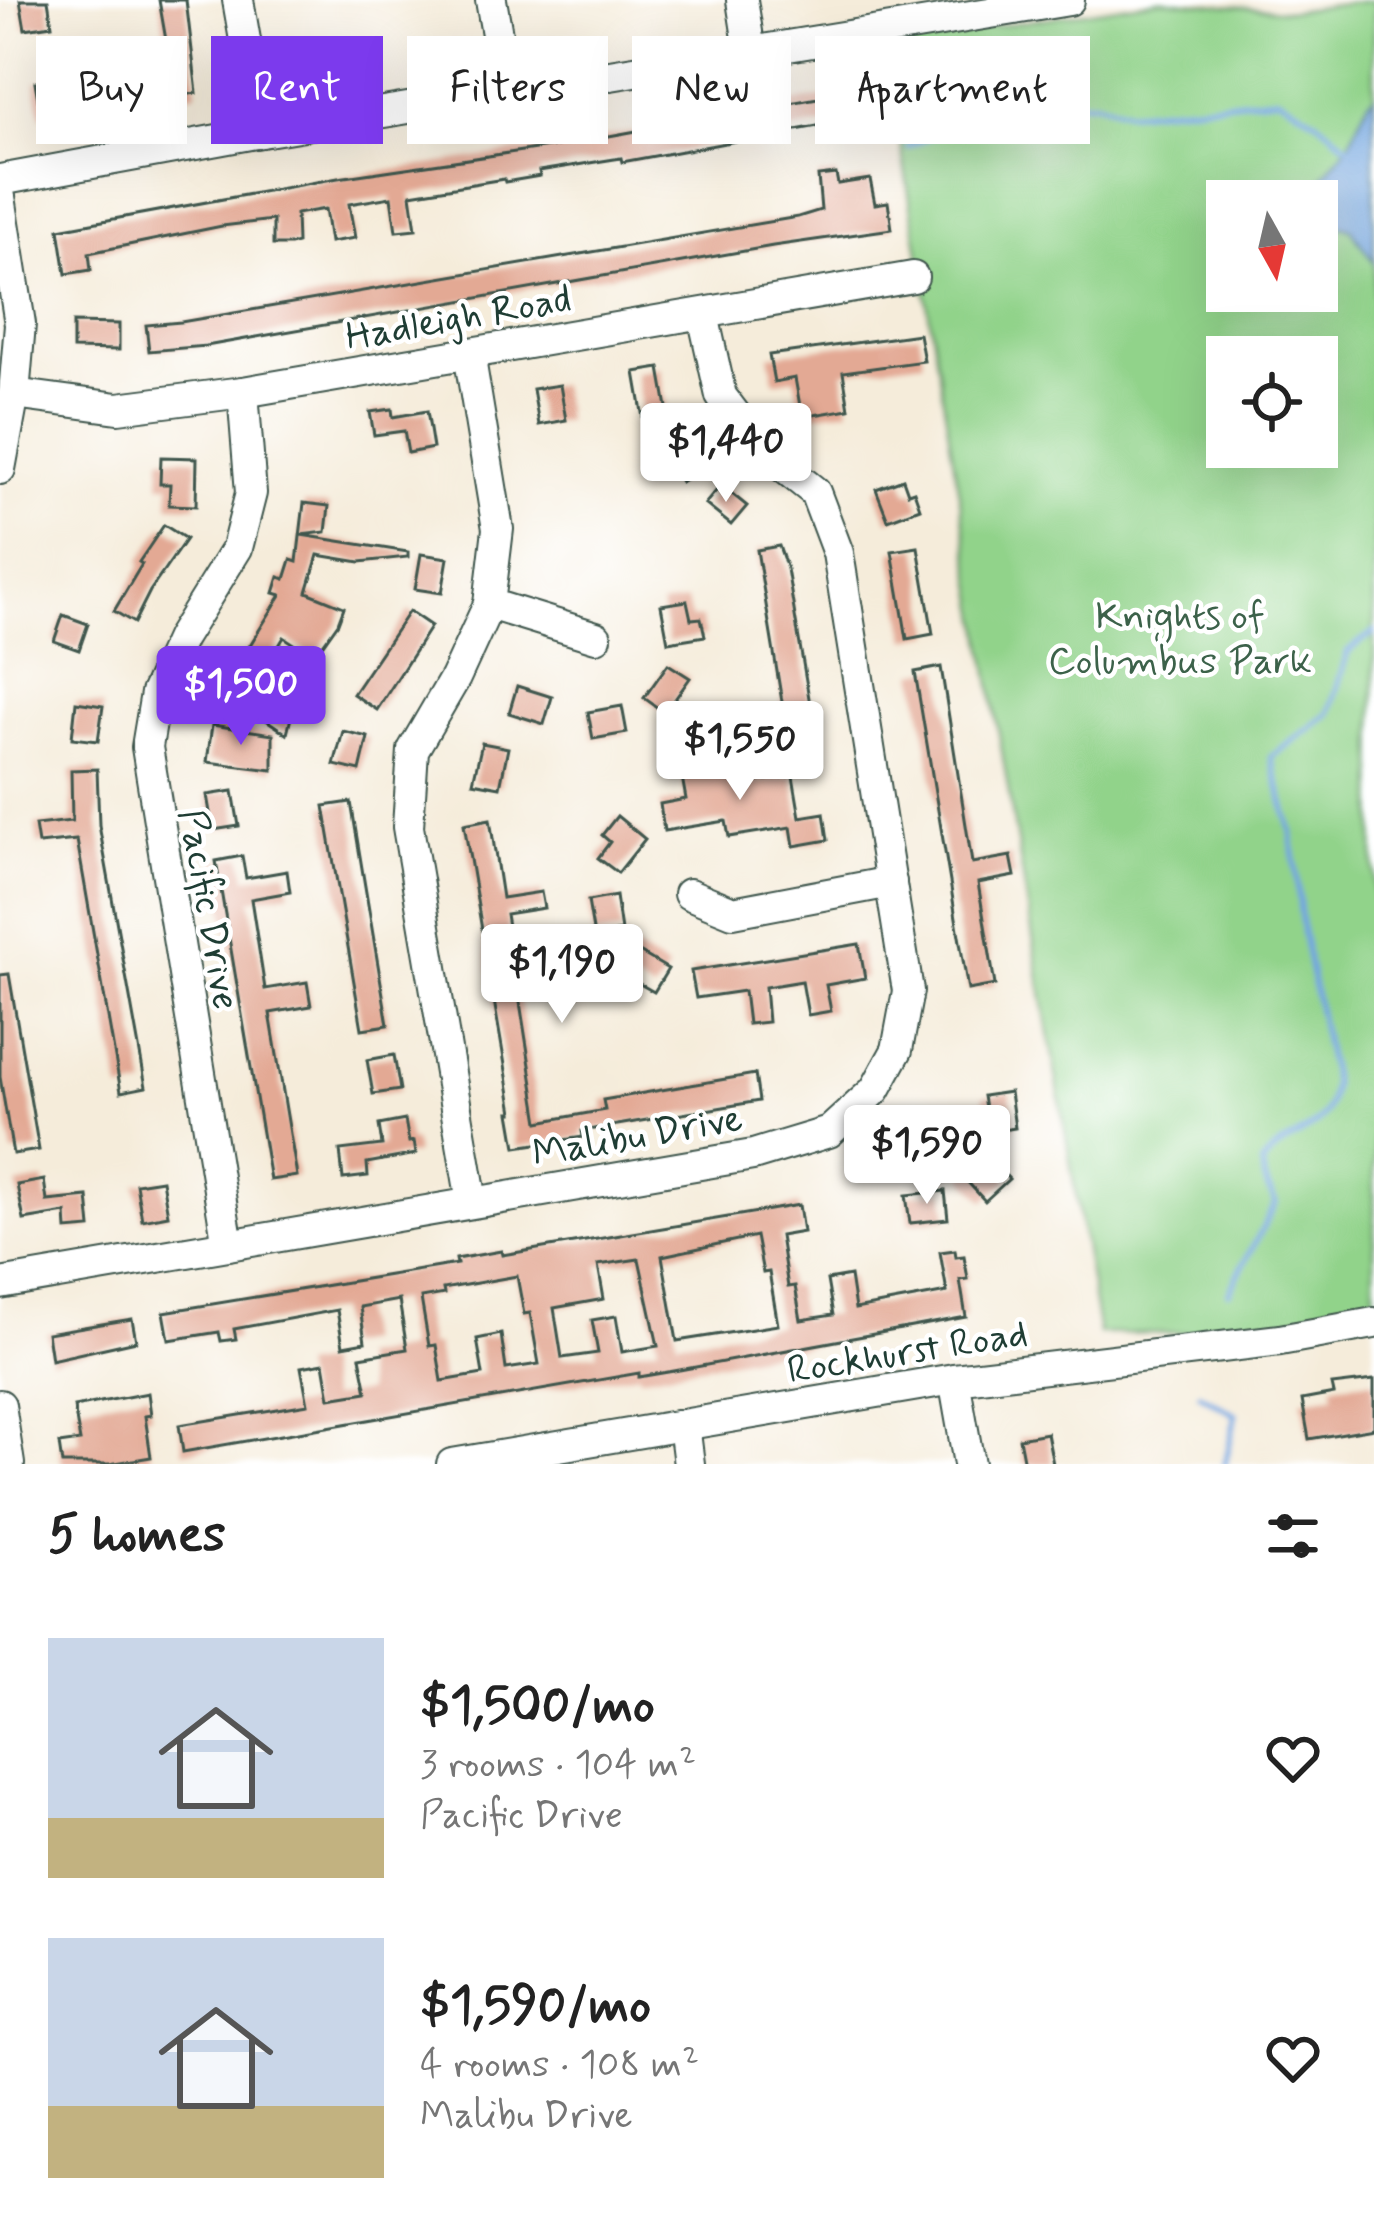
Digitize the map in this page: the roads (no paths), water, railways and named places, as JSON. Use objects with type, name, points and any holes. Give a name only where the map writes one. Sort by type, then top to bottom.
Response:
[{"type":"street","points":[[238,0],[244,36]]},
{"type":"street","points":[[491,0],[497,36]]},
{"type":"street","points":[[742,0],[748,36]]},
{"type":"street","points":[[791,44],[1069,0]]},
{"type":"street","points":[[0,180],[211,142]]},
{"type":"street","points":[[0,197],[20,324],[14,394],[0,469]]},
{"type":"street","name":"Hadleigh Road","points":[[14,394],[118,408],[243,392],[914,278]]},
{"type":"street","name":"Malibu Drive","points":[[0,1284],[754,1155],[830,1132],[874,1090],[897,1050],[908,991],[838,553],[815,492],[762,450],[721,395],[703,315]]},
{"type":"street","points":[[469,353],[497,529],[489,604],[455,678],[413,750],[408,827],[472,1202]]},
{"type":"street","name":"Pacific Drive","points":[[228,1245],[147,747],[156,693],[182,638],[237,548],[250,493],[243,392]]},
{"type":"street","points":[[489,604],[596,637]]},
{"type":"street","points":[[688,894],[733,911],[891,882]]},
{"type":"street","name":"Rockhurst Road","points":[[452,1464],[954,1379],[1280,1340],[1374,1323]]},
{"type":"street","points":[[954,1379],[969,1464]]},
{"type":"street","points":[[0,1406],[10,1464]]},
{"type":"street","points":[[684,1425],[689,1464]]},
{"type":"water","points":[[1374,96],[1374,263],[1351,229],[1338,225],[1338,180],[1320,180],[1348,146]]},
{"type":"waterway","points":[[908,147],[940,132],[1018,119],[1054,102],[1096,102],[1129,112],[1278,97],[1348,146]]},
{"type":"waterway","points":[[1229,1292],[1276,1203],[1262,1164],[1324,1115],[1333,1084],[1303,934],[1291,830],[1271,757],[1329,714],[1348,651],[1374,632]]},
{"type":"waterway","points":[[1200,1394],[1236,1415],[1225,1464]]},
{"type":"park label","name":"Knights of Columbus Park","points":[[1180,636]]}]
